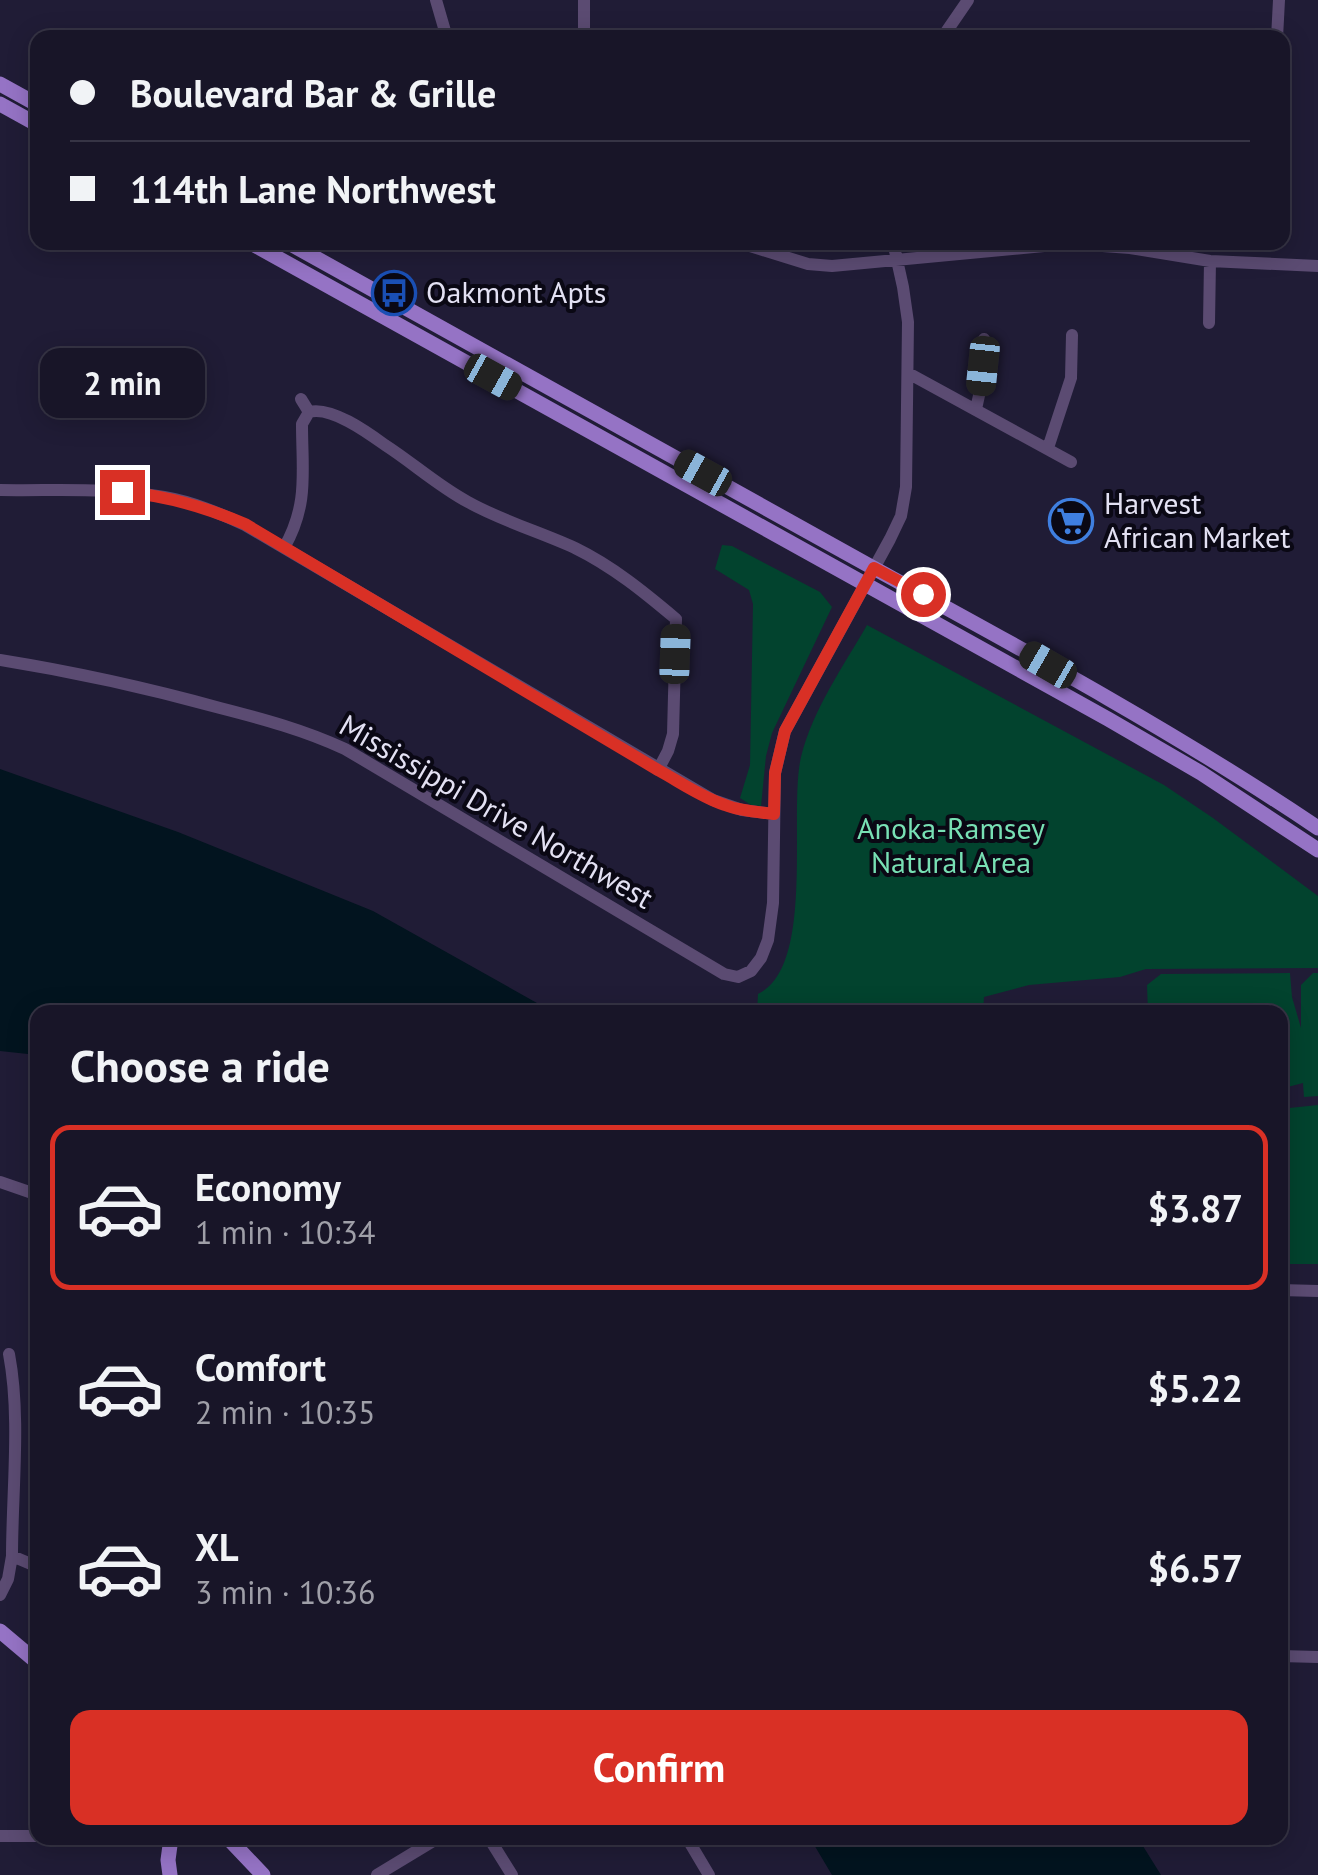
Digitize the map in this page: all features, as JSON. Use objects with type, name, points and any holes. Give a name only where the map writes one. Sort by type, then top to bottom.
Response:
[{"type":"main road","points":[[0,84],[30,101]]},
{"type":"main road","points":[[0,104],[30,121]]},
{"type":"main road","points":[[263,250],[1200,772],[1318,850]]},
{"type":"main road","points":[[301,250],[1154,725],[1318,828]]},
{"type":"main road","points":[[0,1631],[30,1656]]},
{"type":"main road","points":[[170,1875],[171,1845]]},
{"type":"main road","points":[[235,1845],[264,1875]]},
{"type":"street","points":[[436,0],[445,30]]},
{"type":"street","points":[[584,0],[584,30]]},
{"type":"street","points":[[947,30],[968,0]]},
{"type":"street","points":[[1278,30],[1279,0]]},
{"type":"street","points":[[763,250],[808,264],[854,265],[1002,250]]},
{"type":"street","points":[[0,490],[122,492],[169,498],[234,519],[658,770],[726,806],[774,814],[775,773],[785,731],[904,506],[908,322],[894,250]]},
{"type":"street","points":[[1143,250],[1210,260],[1318,266]]},
{"type":"street","points":[[1209,323],[1210,260]]},
{"type":"street","points":[[1048,448],[1071,378],[1072,335]]},
{"type":"street","points":[[976,408],[984,338]]},
{"type":"street","points":[[908,373],[1072,462]]},
{"type":"street","points":[[301,399],[309,412]]},
{"type":"street","points":[[309,412],[322,410],[336,415],[469,503],[586,554],[638,587],[676,619],[673,734],[658,770]]},
{"type":"street","points":[[284,548],[302,506],[302,424],[309,412]]},
{"type":"street","name":"Mississippi Drive Northwest","points":[[0,660],[147,688],[283,724],[323,739],[724,974],[738,977],[752,971],[768,940],[773,903],[774,814]]},
{"type":"street","points":[[0,1182],[30,1192]]},
{"type":"street","points":[[1288,1290],[1318,1291]]},
{"type":"street","points":[[0,1595],[12,1556],[15,1412],[9,1354]]},
{"type":"street","points":[[12,1556],[30,1563]]},
{"type":"street","points":[[1288,1656],[1318,1657]]},
{"type":"street","points":[[0,1836],[30,1836]]},
{"type":"street","points":[[377,1875],[426,1845]]},
{"type":"street","points":[[493,1845],[512,1875]]},
{"type":"street","points":[[691,1845],[710,1875]]},
{"type":"green space","points":[[722,545],[732,546],[820,592],[832,607],[772,733],[761,806],[740,798],[750,765],[753,604],[749,590],[715,569]]},
{"type":"green space","name":"Anoka-Ramsey Natural Area","points":[[867,625],[1164,785],[1318,896],[1318,968],[1146,969],[1120,977],[1029,985],[984,997],[983,1005],[757,1005],[758,994],[776,978],[794,922],[801,757],[821,705]]},
{"type":"green space","points":[[1290,973],[1301,1028],[1301,985],[1318,973],[1318,1096],[1304,1097],[1303,1083],[1288,1087],[1288,1005],[1148,1005],[1147,985],[1161,974]]},
{"type":"green space","points":[[1318,1105],[1318,1264],[1288,1264],[1288,1108]]},
{"type":"water","points":[[0,769],[178,832],[373,911],[541,1005],[30,1005],[30,1054],[0,1051]]},
{"type":"water","points":[[814,1845],[1142,1845],[1161,1875],[832,1875]]},
{"type":"place","name":"Oakmont Apts","points":[[394,293]]},
{"type":"place","name":"Harvest African Market","points":[[1071,521]]},
{"type":"route","points":[[122,492],[195,504],[245,524],[658,770],[726,806],[756,812],[774,814],[775,773],[785,731],[874,568],[923,594]]}]
